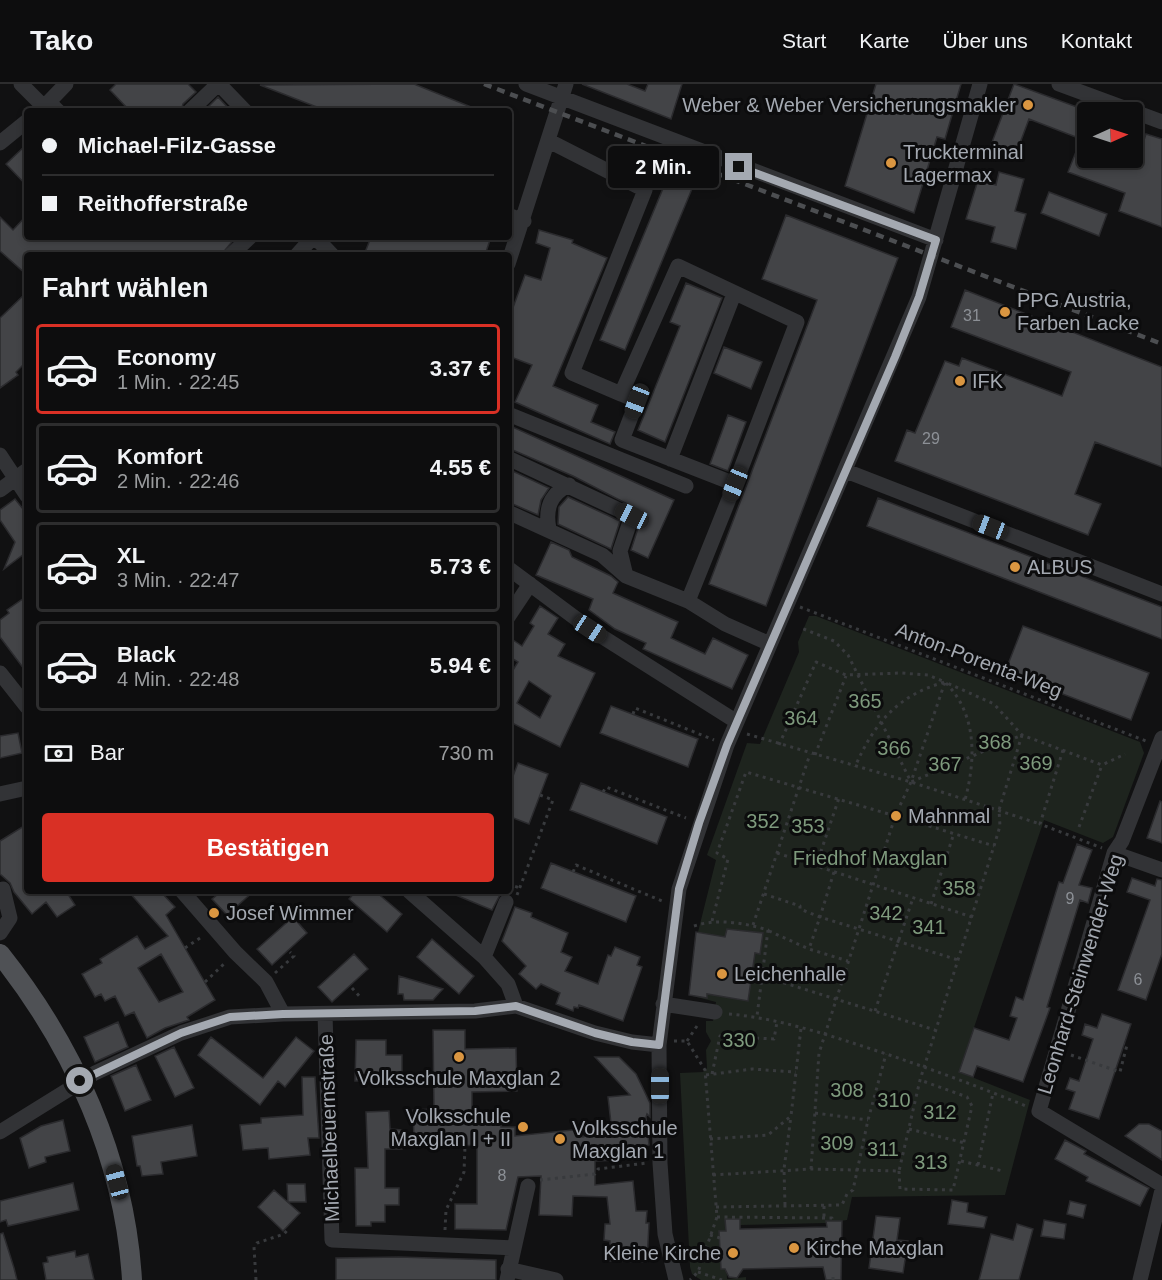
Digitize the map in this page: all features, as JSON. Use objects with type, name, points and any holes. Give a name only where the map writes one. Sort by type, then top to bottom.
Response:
[{"type":"main road","points":[[0,954],[20,978],[80,1081],[100,1128],[117,1182],[130,1247],[132,1280]]},
{"type":"street","points":[[21,84],[45,108]]},
{"type":"street","points":[[48,108],[66,84]]},
{"type":"street","points":[[193,108],[219,84],[242,108]]},
{"type":"street","points":[[526,84],[564,91],[936,240]]},
{"type":"street","points":[[676,1280],[664,1222],[660,1163],[666,1043],[663,1004],[676,906],[699,823],[727,745],[911,317],[936,240],[980,84]]},
{"type":"street","points":[[1059,84],[1162,122]]},
{"type":"street","points":[[512,253],[564,91]]},
{"type":"street","points":[[0,143],[24,123]]},
{"type":"street","points":[[549,141],[645,190],[572,373],[637,401],[622,440],[735,484]]},
{"type":"street","points":[[512,216],[524,221]]},
{"type":"street","points":[[234,252],[247,240]]},
{"type":"street","points":[[300,252],[311,240]]},
{"type":"street","points":[[317,240],[329,252]]},
{"type":"street","points":[[621,394],[678,266],[796,322],[688,601]]},
{"type":"street","points":[[670,459],[734,294]]},
{"type":"street","points":[[512,416],[686,486]]},
{"type":"street","points":[[0,455],[21,474],[0,490]]},
{"type":"street","points":[[512,460],[632,516],[620,551],[626,576]]},
{"type":"street","points":[[846,471],[1162,594]]},
{"type":"street","points":[[549,529],[546,513],[557,491],[569,485]]},
{"type":"street","points":[[512,514],[602,555],[626,576],[688,601],[725,624],[770,644]]},
{"type":"street","points":[[512,571],[590,629],[735,726]]},
{"type":"street","points":[[512,611],[530,584]]},
{"type":"street","points":[[0,673],[24,703]]},
{"type":"street","name":"Leonhard-Steinwender-Weg","points":[[1039,1111],[1114,853],[1122,841],[1161,742]]},
{"type":"street","points":[[0,794],[24,789]]},
{"type":"street","points":[[1114,853],[1162,870]]},
{"type":"street","points":[[0,933],[10,918],[3,889]]},
{"type":"street","points":[[185,894],[266,982],[283,1014]]},
{"type":"street","points":[[412,894],[484,957],[508,984],[516,1006]]},
{"type":"street","points":[[484,957],[511,900]]},
{"type":"street","points":[[663,1004],[709,1011]]},
{"type":"street","points":[[0,1132],[80,1081],[191,1030],[230,1017],[475,1011],[516,1006],[595,1033],[632,1042],[666,1043]]},
{"type":"street","name":"Michaelbeuernstraße","points":[[325,1014],[332,1240],[513,1248]]},
{"type":"street","points":[[1039,1111],[1162,1185]]},
{"type":"street","points":[[528,1186],[508,1275],[556,1280]]},
{"type":"street","points":[[1140,1280],[1162,1190]]},
{"type":"path","name":"Anton-Porenta-Weg","points":[[788,602],[1161,742]]},
{"type":"path","points":[[801,628],[834,641],[848,655],[911,782]]},
{"type":"path","points":[[779,745],[816,662],[846,675],[901,673],[928,675],[994,704],[1022,735],[1102,765]]},
{"type":"path","points":[[815,755],[846,675]]},
{"type":"path","points":[[855,767],[866,742],[894,708],[919,689],[945,682]]},
{"type":"path","points":[[945,682],[960,697],[969,725],[973,756],[966,800]]},
{"type":"path","points":[[712,921],[728,859],[717,853],[746,772],[892,815],[897,812],[911,782],[945,682]]},
{"type":"path","points":[[633,714],[635,708],[727,745]]},
{"type":"path","points":[[674,730],[676,725]]},
{"type":"path","points":[[735,726],[779,745],[911,782],[999,810],[1114,853]]},
{"type":"path","points":[[911,782],[1022,735]]},
{"type":"path","points":[[920,1080],[967,1097],[972,1106],[953,1190],[900,1189],[899,1171],[920,1080],[924,1065],[1000,826],[999,810],[1022,735]]},
{"type":"path","points":[[1040,824],[1063,750]]},
{"type":"path","points":[[753,926],[810,754]]},
{"type":"path","points":[[1079,827],[1102,765],[1125,754]]},
{"type":"path","points":[[603,792],[606,787],[699,823]]},
{"type":"path","points":[[511,900],[520,888],[553,800],[540,795]]},
{"type":"path","points":[[816,866],[839,798]]},
{"type":"path","points":[[643,808],[645,802]]},
{"type":"path","points":[[897,812],[900,817],[994,846]]},
{"type":"path","points":[[811,1169],[819,1056],[824,1034],[894,820],[892,815]]},
{"type":"path","points":[[894,820],[900,817]]},
{"type":"path","points":[[932,904],[954,833]]},
{"type":"path","points":[[777,853],[972,917]]},
{"type":"path","points":[[573,872],[576,866],[676,906]]},
{"type":"path","points":[[809,950],[834,872]]},
{"type":"path","points":[[612,887],[614,881]]},
{"type":"path","points":[[512,885],[520,888]]},
{"type":"path","points":[[763,894],[800,906],[800,909],[820,917],[958,960]]},
{"type":"path","points":[[875,1011],[913,898]]},
{"type":"path","points":[[694,926],[712,921],[753,926],[768,930],[809,950],[848,961]]},
{"type":"path","points":[[185,948],[214,928]]},
{"type":"path","points":[[757,1016],[768,930]]},
{"type":"path","points":[[205,982],[236,952]]},
{"type":"path","points":[[266,982],[294,956],[290,952]]},
{"type":"path","points":[[762,976],[836,997],[936,1030]]},
{"type":"path","points":[[352,988],[364,1002]]},
{"type":"path","points":[[666,1043],[687,1041],[709,1011],[757,1016],[924,1065],[1039,1111]]},
{"type":"path","points":[[712,1074],[720,1036],[774,1039],[777,1022]]},
{"type":"path","points":[[785,1205],[784,1170],[801,1028]]},
{"type":"path","points":[[687,1041],[706,1075],[717,1217],[698,1272],[694,1276]]},
{"type":"path","points":[[1056,1050],[1120,1072],[1127,1046],[1124,1044]]},
{"type":"path","points":[[716,1207],[842,1205],[847,1194],[853,1190],[868,1120],[886,1054]]},
{"type":"path","points":[[706,1075],[752,1069],[796,1072]]},
{"type":"path","points":[[978,1165],[993,1093]]},
{"type":"path","points":[[815,1113],[868,1120]]},
{"type":"path","points":[[710,1139],[768,1135],[790,1116]]},
{"type":"path","points":[[909,1129],[965,1143]]},
{"type":"path","points":[[444,1244],[446,1210],[464,1172],[465,1146]]},
{"type":"path","points":[[961,1161],[1003,1171]]},
{"type":"path","points":[[528,1186],[529,1181],[595,1174],[598,1169],[649,1163]]},
{"type":"path","points":[[713,1175],[811,1169],[899,1171]]},
{"type":"path","points":[[824,1206],[824,1218]]},
{"type":"path","points":[[717,1217],[832,1218],[832,1221]]},
{"type":"path","points":[[256,1280],[254,1247],[256,1243],[284,1234],[289,1228]]},
{"type":"path","points":[[710,1235],[720,1238]]},
{"type":"path","points":[[698,1272],[722,1280]]},
{"type":"green space","name":"Friedhof Maxglan","points":[[809,616],[816,616],[1140,742],[1144,753],[1113,837],[1103,843],[1044,820],[959,1072],[1030,1100],[1005,1195],[852,1197],[847,1220],[827,1223],[740,1225],[739,1219],[725,1219],[727,1279],[746,1277],[746,1280],[701,1280],[692,1274],[690,1267],[680,1073],[703,1072],[707,1068],[706,1050],[711,1041],[706,1032],[706,1021],[713,1021],[716,1002],[689,995],[696,933],[716,860],[707,855],[747,743],[760,744],[799,652],[798,642]]},
{"type":"building","points":[[116,84],[188,84],[196,92],[182,108],[127,108],[110,90]]},
{"type":"building","points":[[414,84],[474,108],[319,108],[260,85]]},
{"type":"building","points":[[582,84],[627,84],[645,91],[648,84],[682,84],[671,119]]},
{"type":"building","name":"Truckterminal Lagermax","points":[[876,84],[961,84],[945,139],[937,137],[914,213],[845,186]]},
{"type":"building","points":[[1014,84],[1077,107],[1077,137],[1029,119],[1016,154],[991,145]]},
{"type":"building","points":[[218,97],[228,108],[207,108]]},
{"type":"building","points":[[1146,134],[1162,139],[1162,227],[1119,211],[1125,193],[1068,172],[1077,149],[1077,168],[1143,168],[1143,143]]},
{"type":"building","points":[[24,147],[24,183],[6,164]]},
{"type":"building","points":[[999,172],[1024,179],[1015,211],[1026,214],[1016,249],[991,242],[995,227],[966,219],[978,180],[996,185]]},
{"type":"building","points":[[669,174],[694,184],[625,350],[600,340]]},
{"type":"building","points":[[1049,192],[1107,214],[1099,236],[1041,213]]},
{"type":"building","points":[[786,215],[898,258],[766,606],[709,584],[817,300],[762,279]]},
{"type":"building","points":[[0,217],[13,230],[24,218],[24,240],[234,240],[224,252],[24,252],[24,272],[0,251]]},
{"type":"building","points":[[539,230],[573,240],[572,243],[607,258],[553,386],[598,405],[591,422],[615,432],[610,444],[515,402],[532,365],[512,358],[512,310],[525,275],[541,280],[550,248],[536,243]]},
{"type":"building","points":[[370,240],[490,240],[486,252],[365,252]]},
{"type":"building","points":[[686,283],[722,298],[665,442],[638,430],[680,326],[670,322]]},
{"type":"building","points":[[965,290],[1162,367],[1162,467],[1095,442],[1075,494],[1101,504],[1088,535],[895,461],[907,430],[915,433],[945,361],[959,366],[962,358],[1062,396],[1071,372],[951,327]]},
{"type":"building","points":[[24,295],[24,364],[16,372],[18,375],[0,388],[0,318]]},
{"type":"building","points":[[724,347],[762,362],[751,389],[714,373]]},
{"type":"building","points":[[728,415],[746,422],[728,471],[710,464]]},
{"type":"building","points":[[512,427],[674,500],[648,558],[631,550],[641,519],[639,510],[573,476],[512,450]]},
{"type":"building","points":[[512,471],[549,488],[541,500],[538,515],[512,504]]},
{"type":"building","points":[[568,497],[620,521],[611,549],[558,524],[559,507]]},
{"type":"building","name":"ALBUS","points":[[878,498],[1162,607],[1162,639],[867,526]]},
{"type":"building","points":[[15,499],[24,510],[24,554],[4,569],[15,542],[0,520],[0,510]]},
{"type":"building","points":[[551,542],[569,550],[572,557],[611,576],[618,582],[613,593],[678,622],[671,638],[705,654],[713,638],[748,655],[732,689],[643,649],[646,643],[615,629],[589,610],[593,599],[536,575]]},
{"type":"building","points":[[24,598],[24,669],[0,637],[0,620],[9,613],[7,610]]},
{"type":"building","points":[[540,606],[558,618],[548,634],[565,644],[558,656],[595,673],[560,747],[512,723],[512,672],[518,662],[512,658],[512,642],[513,640],[522,646],[534,626],[530,623]],"holes":[[[529,681],[551,696],[540,718],[517,703]]]},
{"type":"building","name":"ALBUS","points":[[1023,626],[1149,673],[1131,720],[1005,672]]},
{"type":"building","points":[[611,706],[698,739],[688,767],[600,733]]},
{"type":"building","points":[[18,733],[22,753],[0,758],[0,736]]},
{"type":"building","points":[[518,763],[548,774],[529,824],[512,818],[512,779]]},
{"type":"building","points":[[581,783],[667,817],[657,844],[570,810]]},
{"type":"building","points":[[1160,801],[1162,802],[1162,843],[1147,838]]},
{"type":"building","points":[[24,826],[24,894],[68,894],[75,905],[57,917],[46,902],[32,914],[14,892],[10,883],[0,874],[0,841]]},
{"type":"building","points":[[1077,844],[1092,850],[1079,885],[1092,888],[1088,903],[1080,900],[1047,1007],[1050,1008],[1023,1082],[977,1066],[973,1077],[959,1072],[974,1028],[1009,1040],[1017,1018],[1010,1016],[1016,997],[1023,1000],[1059,882],[1063,883]]},
{"type":"building","points":[[551,863],[636,896],[626,922],[541,888]]},
{"type":"building","points":[[1132,878],[1155,886],[1157,879],[1162,880],[1162,954],[1146,1000],[1118,990],[1150,900],[1127,892]]},
{"type":"building","points":[[131,894],[163,894],[175,907],[166,915],[215,1000],[187,1017],[189,1020],[165,1028],[147,1038],[134,1012],[125,1016],[115,996],[105,1001],[101,994],[95,997],[82,974],[102,963],[100,959],[137,936],[145,949],[168,936]],"holes":[[[161,954],[183,992],[159,1002],[138,968]]]},
{"type":"building","points":[[218,894],[251,894],[227,915],[212,899]]},
{"type":"building","points":[[353,894],[379,894],[402,914],[387,932],[349,899]]},
{"type":"building","points":[[453,894],[500,894],[492,910]]},
{"type":"building","points":[[515,907],[532,913],[531,917],[568,933],[561,952],[572,957],[565,971],[598,984],[608,955],[611,956],[615,947],[640,957],[637,965],[642,967],[623,1021],[579,1005],[578,1008],[574,1007],[573,1011],[556,1004],[560,993],[541,984],[536,989],[519,974],[526,966],[502,941]]},
{"type":"building","points":[[293,917],[307,933],[272,965],[257,949]]},
{"type":"building","name":"Leichenhalle","points":[[727,929],[763,933],[760,954],[755,953],[748,1001],[707,994],[707,998],[689,995],[696,932],[725,937]]},
{"type":"building","points":[[432,939],[474,976],[459,994],[417,957]]},
{"type":"building","points":[[354,954],[368,969],[332,1002],[318,987]]},
{"type":"building","points":[[399,976],[443,989],[433,1000],[404,1000],[403,994],[398,994]]},
{"type":"building","points":[[1102,1014],[1131,1024],[1099,1119],[1069,1109],[1075,1092],[1066,1089],[1070,1078],[1079,1081],[1093,1039],[1082,1035],[1085,1024],[1097,1028]]},
{"type":"building","points":[[118,1022],[128,1047],[95,1062],[84,1037]]},
{"type":"building","points":[[433,1030],[465,1030],[465,1049],[516,1048],[517,1091],[472,1092],[472,1120],[501,1119],[501,1127],[515,1127],[515,1136],[582,1129],[583,1137],[600,1130],[612,1132],[608,1097],[630,1095],[595,1057],[619,1057],[636,1074],[650,1103],[650,1117],[647,1114],[646,1117],[649,1145],[643,1146],[644,1159],[595,1161],[595,1185],[633,1181],[636,1211],[647,1211],[646,1223],[649,1223],[647,1262],[609,1261],[610,1241],[604,1240],[605,1224],[610,1224],[607,1197],[573,1196],[572,1216],[539,1215],[541,1176],[518,1177],[506,1230],[455,1229],[455,1204],[477,1204],[477,1145],[460,1146],[460,1138],[414,1139],[413,1110],[434,1109]]},
{"type":"building","points":[[211,1037],[263,1078],[296,1037],[314,1051],[285,1087],[278,1081],[260,1105],[198,1055]]},
{"type":"building","points":[[356,1040],[386,1040],[386,1055],[402,1055],[402,1080],[355,1081]]},
{"type":"building","points":[[174,1047],[194,1088],[175,1097],[155,1056]]},
{"type":"building","points":[[136,1065],[151,1100],[125,1111],[111,1076]]},
{"type":"building","points":[[302,1077],[315,1077],[319,1138],[308,1138],[310,1155],[269,1159],[268,1148],[243,1150],[240,1125],[261,1123],[261,1118],[303,1115]]},
{"type":"building","points":[[389,1111],[390,1129],[402,1130],[402,1149],[385,1149],[385,1188],[399,1188],[399,1205],[385,1205],[385,1222],[371,1222],[371,1226],[356,1226],[355,1168],[368,1168],[366,1112]]},
{"type":"building","points":[[63,1120],[70,1151],[45,1157],[46,1162],[29,1168],[20,1138],[41,1126]]},
{"type":"building","points":[[1139,1124],[1149,1124],[1162,1131],[1162,1160],[1125,1136]]},
{"type":"building","points":[[192,1125],[197,1156],[161,1162],[163,1174],[142,1176],[140,1166],[137,1166],[132,1136]]},
{"type":"building","points":[[1065,1140],[1086,1151],[1084,1154],[1149,1188],[1140,1206],[1086,1181],[1088,1177],[1055,1159]]},
{"type":"building","points":[[73,1183],[79,1210],[8,1226],[6,1220],[0,1222],[0,1201]]},
{"type":"building","points":[[287,1184],[305,1184],[306,1202],[288,1202]]},
{"type":"building","points":[[274,1190],[300,1213],[283,1231],[258,1207]]},
{"type":"building","points":[[952,1200],[968,1203],[967,1212],[987,1217],[984,1228],[948,1224]]},
{"type":"building","points":[[1070,1201],[1086,1205],[1083,1218],[1067,1214]]},
{"type":"building","points":[[876,1216],[900,1218],[897,1240],[908,1241],[903,1273],[869,1268]]},
{"type":"building","name":"Kirche Maxglan","points":[[725,1219],[740,1219],[740,1229],[827,1227],[826,1221],[842,1221],[841,1280],[826,1280],[823,1267],[743,1269],[737,1278],[729,1277],[725,1269],[721,1269],[719,1231],[726,1231]]},
{"type":"building","points":[[1044,1220],[1066,1224],[1064,1239],[1041,1236]]},
{"type":"building","points":[[1017,1224],[1033,1229],[1019,1280],[979,1280],[991,1234],[1013,1240]]},
{"type":"building","points":[[3,1233],[17,1280],[0,1280],[0,1234]]},
{"type":"building","points":[[75,1251],[76,1257],[88,1254],[94,1280],[46,1280],[43,1263],[48,1262],[47,1257]]},
{"type":"building","points":[[336,1258],[496,1260],[496,1280],[336,1280]]},
{"type":"railway","points":[[484,84],[1162,344]]},
{"type":"place","name":"Weber & Weber Versicherungsmakler","points":[[1028,105]]},
{"type":"place","name":"Truckterminal Lagermax","points":[[891,163]]},
{"type":"place","name":"PPG Austria, Farben Lacke","points":[[1005,312]]},
{"type":"place","name":"IFK","points":[[960,381]]},
{"type":"place","name":"ALBUS","points":[[1015,567]]},
{"type":"place","name":"Mahnmal","points":[[896,816]]},
{"type":"place","name":"Josef Wimmer","points":[[214,913]]},
{"type":"place","name":"Leichenhalle","points":[[722,974]]},
{"type":"place","name":"Volksschule Maxglan 2","points":[[459,1057]]},
{"type":"place","name":"Volksschule Maxglan I + II","points":[[523,1127]]},
{"type":"place","name":"Volksschule Maxglan 1","points":[[560,1139]]},
{"type":"place","name":"Kirche Maxglan","points":[[794,1248]]},
{"type":"place","name":"Kleine Kirche","points":[[733,1253]]},
{"type":"route","points":[[80,1081],[181,1033],[230,1017],[475,1011],[516,1006],[595,1033],[632,1042],[659,1045],[665,980],[679,889],[699,823],[727,745],[895,357],[919,297],[936,240],[739,167]]},
{"type":"park label","name":"365","points":[[865,701]]},
{"type":"park label","name":"364","points":[[801,718]]},
{"type":"park label","name":"368","points":[[995,742]]},
{"type":"park label","name":"366","points":[[894,748]]},
{"type":"park label","name":"369","points":[[1036,763]]},
{"type":"park label","name":"367","points":[[945,764]]},
{"type":"park label","name":"352","points":[[763,821]]},
{"type":"park label","name":"353","points":[[808,826]]},
{"type":"park label","name":"358","points":[[959,888]]},
{"type":"park label","name":"342","points":[[886,913]]},
{"type":"park label","name":"341","points":[[929,927]]},
{"type":"park label","name":"330","points":[[739,1040]]},
{"type":"park label","name":"308","points":[[847,1090]]},
{"type":"park label","name":"310","points":[[894,1100]]},
{"type":"park label","name":"312","points":[[940,1112]]},
{"type":"park label","name":"309","points":[[837,1143]]},
{"type":"park label","name":"311","points":[[883,1149]]},
{"type":"park label","name":"313","points":[[931,1162]]}]
